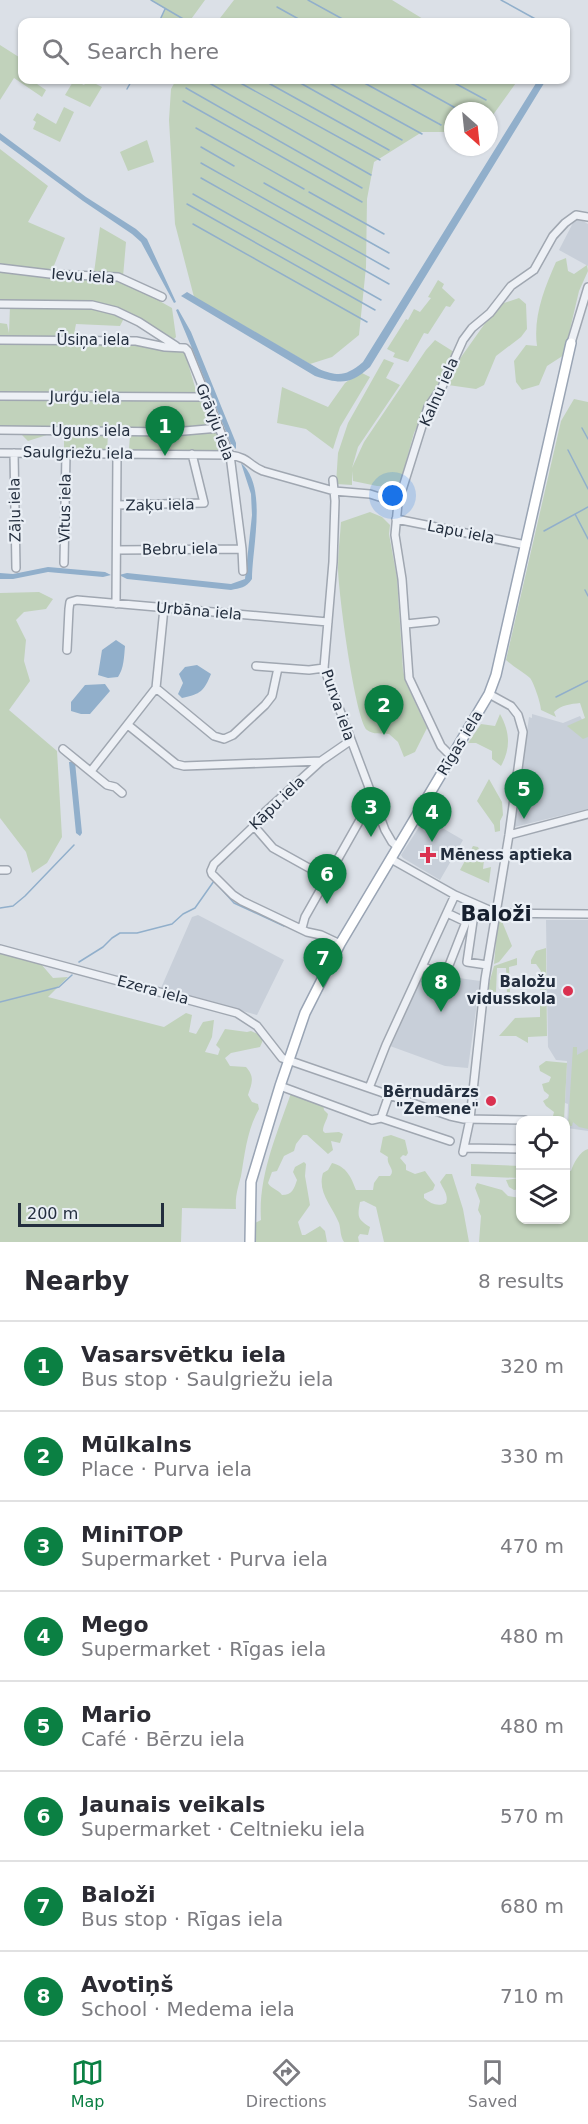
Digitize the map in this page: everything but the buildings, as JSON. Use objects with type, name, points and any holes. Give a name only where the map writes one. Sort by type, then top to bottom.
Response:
[{"type":"main road","name":"Rīgas iela","points":[[250,1242],[251,1182],[288,1060],[308,1008],[340,944],[489,694],[503,652],[571,343]]},
{"type":"street","name":"Kalnu iela","points":[[452,757],[441,746],[409,678],[402,579],[396,544],[398,503],[428,407],[442,387],[463,340],[472,327],[490,313],[511,286],[534,270],[546,244],[565,223],[576,215],[588,217]]},
{"type":"street","name":"Ievu iela","points":[[0,268],[51,274],[118,277],[162,297]]},
{"type":"street","name":"Rīgas iela","points":[[571,343],[588,287]]},
{"type":"street","points":[[0,304],[92,306],[116,311],[140,322],[181,348]]},
{"type":"street","name":"Ūsiņa iela","points":[[0,340],[136,340],[181,348]]},
{"type":"street","name":"Grāvju iela","points":[[181,348],[188,351],[230,455],[243,571]]},
{"type":"street","name":"Jurģu iela","points":[[0,396],[206,397]]},
{"type":"street","name":"Uguns iela","points":[[0,430],[173,432],[219,428]]},
{"type":"street","name":"Saulgriežu iela","points":[[0,453],[230,455],[244,457],[263,471],[334,491],[370,494],[398,503]]},
{"type":"street","name":"Zāļu iela","points":[[14,453],[16,568]]},
{"type":"street","name":"Vītus iela","points":[[64,563],[66,453]]},
{"type":"street","points":[[116,604],[117,454]]},
{"type":"street","name":"Zaķu iela","points":[[117,505],[204,503],[192,454]]},
{"type":"street","name":"Purva iela","points":[[333,480],[333,547],[324,668],[374,804],[388,837],[398,847]]},
{"type":"street","name":"Lapu iela","points":[[396,519],[526,545]]},
{"type":"street","name":"Bebru iela","points":[[117,550],[242,549]]},
{"type":"street","name":"Urbāna iela","points":[[67,650],[70,603],[76,600],[328,622]]},
{"type":"street","points":[[91,771],[156,688],[164,608]]},
{"type":"street","points":[[406,624],[435,621]]},
{"type":"street","points":[[256,666],[309,670],[324,668]]},
{"type":"street","points":[[156,688],[219,738],[224,739],[232,735],[269,701],[274,690],[278,668]]},
{"type":"street","points":[[489,694],[512,706],[518,715],[523,732],[509,835],[487,965],[474,1066],[470,1119],[463,1150],[516,1149]]},
{"type":"street","points":[[128,725],[176,764],[184,766],[321,762]]},
{"type":"street","name":"Kāpu iela","points":[[302,928],[233,896],[218,882],[211,871],[214,864],[254,826],[265,812],[321,762],[350,741]]},
{"type":"street","points":[[63,749],[108,785],[122,793]]},
{"type":"street","points":[[340,944],[321,935],[307,932],[302,928],[303,922],[367,807],[374,804]]},
{"type":"street","points":[[509,835],[588,814]]},
{"type":"street","points":[[254,826],[273,848],[327,878]]},
{"type":"street","points":[[391,859],[455,895],[496,913],[588,914]]},
{"type":"street","points":[[369,1088],[386,1045],[455,895]]},
{"type":"street","points":[[422,967],[446,973],[466,922],[447,913]]},
{"type":"street","points":[[473,921],[467,962],[487,965]]},
{"type":"street","name":"Ezera iela","points":[[0,949],[237,1013],[257,1026],[277,1054],[288,1060]]},
{"type":"street","points":[[288,1060],[458,1118],[516,1120]]},
{"type":"street","points":[[280,1086],[372,1120],[381,1118],[450,1141]]},
{"type":"street","points":[[381,1118],[389,1095]]},
{"type":"shaded area","points":[[576,217],[588,224],[588,266],[559,250]]},
{"type":"shaded area","points":[[532,714],[563,723],[580,716],[588,730],[588,809],[514,827],[529,717],[532,718]]},
{"type":"shaded area","points":[[425,818],[463,840],[440,880],[401,855]]},
{"type":"shaded area","points":[[198,915],[284,960],[257,1015],[161,988],[192,917]]},
{"type":"shaded area","name":"Baložu vidusskola","points":[[546,920],[588,920],[588,1131],[570,1128],[568,1104],[565,1103],[567,1061],[556,1060],[548,1047]]},
{"type":"shaded area","points":[[424,973],[480,981],[468,1068],[445,1066],[390,1046]]},
{"type":"green space","points":[[151,0],[205,0],[192,18],[161,18],[165,9]]},
{"type":"green space","points":[[234,0],[392,0],[421,18],[220,18]]},
{"type":"green space","points":[[0,45],[18,56],[18,81],[14,78],[0,100]]},
{"type":"green space","points":[[23,84],[37,84],[46,90],[42,97]]},
{"type":"green space","points":[[72,84],[96,84],[102,87],[90,107],[65,95]]},
{"type":"green space","points":[[174,84],[515,84],[498,108],[498,102],[444,102],[444,132],[422,132],[374,162],[367,199],[366,267],[359,335],[332,357],[310,364],[194,297],[175,224],[169,120],[171,89]]},
{"type":"green space","points":[[64,107],[74,112],[60,142],[33,129],[36,122],[33,120],[37,113],[56,124]]},
{"type":"green space","points":[[147,140],[154,162],[128,171],[120,152]]},
{"type":"green space","points":[[0,149],[48,186],[28,222],[65,238],[53,268],[41,271],[0,264]]},
{"type":"green space","points":[[100,227],[126,242],[123,277],[94,273]]},
{"type":"green space","points":[[566,258],[568,271],[574,274],[587,265],[588,271],[579,291],[564,355],[547,366],[539,385],[522,390],[516,382],[514,361],[526,345],[537,346],[538,314],[544,293],[556,262]]},
{"type":"green space","points":[[0,271],[31,275],[120,279],[172,308],[176,337],[174,339],[129,312],[98,304],[0,302]]},
{"type":"green space","points":[[438,280],[444,284],[442,288],[455,300],[450,307],[446,306],[428,334],[424,333],[408,362],[393,357],[395,353],[387,349],[414,309],[420,312],[431,298],[428,297]]},
{"type":"green space","points":[[519,298],[526,304],[527,329],[521,337],[496,356],[484,385],[476,389],[448,385],[454,367],[498,305]]},
{"type":"green space","points":[[10,306],[97,309],[124,318],[120,326],[76,324],[73,339],[0,338],[0,323],[7,324],[9,333]]},
{"type":"green space","points":[[435,340],[454,352],[451,365],[438,384],[414,433],[399,487],[377,486],[353,481],[352,471],[352,485],[336,484],[338,453],[348,423],[384,359],[394,363],[386,378],[400,385],[358,447],[352,468],[364,442]]},
{"type":"green space","points":[[0,342],[133,344],[185,353],[197,394],[0,393]]},
{"type":"green space","points":[[360,372],[370,377],[340,427],[333,449],[306,429],[277,423],[282,387],[328,407],[345,383]]},
{"type":"green space","points":[[0,398],[204,400],[213,427],[50,434],[28,441],[22,435],[37,429],[0,427]]},
{"type":"green space","points":[[574,399],[588,402],[588,737],[583,739],[567,726],[585,718],[580,703],[560,708],[554,712],[556,717],[541,710],[530,678],[506,660],[561,421]]},
{"type":"green space","points":[[218,430],[225,450],[129,450],[130,434]]},
{"type":"green space","points":[[64,432],[108,434],[107,451],[64,450]]},
{"type":"green space","points":[[370,512],[382,517],[390,525],[389,534],[397,578],[403,670],[406,683],[427,728],[415,752],[404,757],[398,742],[389,734],[369,732],[362,721],[344,626],[338,568],[341,522]]},
{"type":"green space","points":[[39,592],[53,599],[46,609],[24,612],[16,620],[26,640],[24,661],[30,681],[9,710],[57,751],[62,837],[47,863],[32,873],[26,852],[0,818],[0,593]]},
{"type":"green space","points":[[500,714],[506,727],[508,740],[501,766],[492,759],[492,751],[476,743],[468,743],[481,724],[495,726]]},
{"type":"green space","points":[[489,779],[502,802],[503,815],[500,821],[500,831],[495,832],[494,825],[477,801]]},
{"type":"green space","points":[[473,846],[478,847],[484,860],[483,869],[491,867],[489,883],[460,870]]},
{"type":"green space","points":[[501,919],[512,946],[499,962],[494,964],[498,920]]},
{"type":"green space","points":[[546,948],[547,1036],[528,1037],[528,1043],[516,1036],[499,1036],[515,1018],[540,1017],[541,971],[536,964],[531,964],[531,960],[536,951]]},
{"type":"green space","points":[[0,952],[41,964],[53,978],[68,977],[48,997],[164,1027],[186,1013],[192,1015],[189,1032],[196,1034],[203,1022],[214,1020],[212,1037],[205,1052],[218,1055],[220,1049],[216,1045],[225,1029],[251,1031],[260,1035],[263,1040],[260,1047],[231,1053],[225,1058],[230,1066],[246,1067],[251,1074],[251,1087],[248,1095],[252,1102],[258,1104],[259,1109],[247,1142],[236,1196],[236,1209],[182,1208],[181,1242],[0,1242]]},
{"type":"green space","points":[[517,958],[517,965],[509,967],[510,992],[507,992],[506,968],[497,968],[496,992],[487,991],[494,966]]},
{"type":"green space","points":[[573,1047],[577,1047],[577,1055],[588,1049],[588,1129],[579,1127],[573,1122],[570,1126]]},
{"type":"green space","points":[[546,1061],[567,1063],[564,1116],[553,1116],[554,1112],[543,1101],[549,1095],[544,1091],[542,1084],[549,1082],[551,1077],[540,1071],[539,1066]]},
{"type":"green space","points":[[291,1093],[323,1105],[328,1114],[323,1131],[343,1134],[340,1143],[331,1141],[333,1150],[328,1154],[307,1135],[303,1135],[294,1151],[284,1156],[277,1171],[272,1172],[268,1183],[282,1195],[290,1193],[297,1180],[293,1172],[295,1167],[304,1162],[306,1164],[305,1176],[310,1205],[298,1222],[302,1235],[320,1226],[325,1231],[327,1242],[256,1242],[255,1223],[261,1220],[265,1171]]},
{"type":"green space","points":[[391,1135],[405,1140],[408,1153],[400,1158],[406,1165],[406,1170],[415,1174],[425,1171],[435,1185],[433,1190],[424,1194],[424,1198],[429,1202],[437,1205],[446,1203],[446,1195],[440,1182],[446,1174],[452,1174],[463,1209],[469,1242],[384,1242],[376,1207],[364,1201],[360,1202],[359,1215],[361,1220],[370,1227],[368,1235],[360,1234],[359,1242],[344,1242],[339,1223],[324,1193],[323,1173],[332,1163],[345,1170],[356,1190],[373,1190],[374,1183],[379,1176],[392,1174],[388,1157],[380,1152],[383,1137]]},
{"type":"green space","points":[[588,1149],[588,1242],[479,1242],[481,1216],[478,1210],[480,1201],[475,1188],[477,1183],[502,1190],[508,1196],[516,1197],[516,1224],[570,1224],[570,1171]]},
{"type":"green space","points":[[471,1164],[516,1166],[516,1178],[471,1176]]},
{"type":"green space","points":[[516,1178],[516,1190],[509,1187],[506,1180]]},
{"type":"water","points":[[536,84],[544,84],[370,367],[363,373],[344,381],[315,376],[181,296],[187,292],[319,369],[337,374],[352,370],[363,362],[491,156],[498,156],[498,144]]},
{"type":"water","points":[[0,133],[147,239],[176,302],[174,303],[141,242],[0,140]]},
{"type":"water","points":[[178,309],[191,332],[236,443],[236,449],[231,444],[176,310]]},
{"type":"water","points":[[241,463],[249,473],[254,486],[257,518],[252,579],[247,584],[231,590],[127,579],[119,575],[127,573],[231,584],[245,579],[252,515],[251,494]]},
{"type":"water","points":[[48,567],[105,572],[111,575],[103,577],[48,572],[13,579],[0,579],[0,573],[13,574]]},
{"type":"water","points":[[116,640],[125,646],[120,674],[118,677],[108,678],[98,675],[102,650]]},
{"type":"water","points":[[197,665],[211,674],[209,680],[201,691],[182,698],[178,694],[183,683],[179,674],[185,667]]},
{"type":"water","points":[[105,684],[110,691],[90,714],[71,711],[71,702],[85,685]]},
{"type":"water","points":[[69,762],[75,762],[82,833],[80,836],[76,833]]},
{"type":"waterway","points":[[151,0],[182,18]]},
{"type":"waterway","points":[[308,0],[341,18]]},
{"type":"waterway","points":[[501,0],[534,18]]},
{"type":"waterway","points":[[277,7],[297,18]]},
{"type":"waterway","points":[[161,18],[165,9]]},
{"type":"waterway","points":[[127,89],[130,84]]},
{"type":"waterway","points":[[211,84],[371,175]]},
{"type":"waterway","points":[[242,84],[380,160]]},
{"type":"waterway","points":[[270,84],[389,150]]},
{"type":"waterway","points":[[302,84],[402,140]]},
{"type":"waterway","points":[[331,84],[422,134]]},
{"type":"waterway","points":[[366,84],[441,125]]},
{"type":"waterway","points":[[412,84],[445,102]]},
{"type":"waterway","points":[[456,84],[486,100]]},
{"type":"waterway","points":[[186,88],[362,188]]},
{"type":"waterway","points":[[183,101],[362,202]]},
{"type":"waterway","points":[[196,128],[304,189]]},
{"type":"waterway","points":[[201,147],[234,166]]},
{"type":"waterway","points":[[201,163],[389,269]]},
{"type":"waterway","points":[[201,178],[389,284]]},
{"type":"waterway","points":[[264,183],[389,253]]},
{"type":"waterway","points":[[309,192],[384,234]]},
{"type":"waterway","points":[[193,194],[381,300]]},
{"type":"waterway","points":[[187,204],[375,310]]},
{"type":"waterway","points":[[193,224],[367,322]]},
{"type":"waterway","points":[[582,428],[588,439]]},
{"type":"waterway","points":[[568,450],[588,489]]},
{"type":"waterway","points":[[544,531],[588,507]]},
{"type":"waterway","points":[[575,514],[588,539]]},
{"type":"waterway","points":[[585,590],[588,596]]},
{"type":"waterway","points":[[556,697],[588,681]]},
{"type":"waterway","points":[[0,908],[13,906],[25,896],[74,845]]},
{"type":"waterway","points":[[79,962],[120,933],[137,933],[172,924],[183,914],[195,908],[214,881],[234,903],[284,926]]},
{"type":"waterway","points":[[0,1002],[59,987],[72,975]]},
{"type":"place","name":"Vasarsvētku iela","points":[[165,456]]},
{"type":"place","name":"Mūlkalns","points":[[384,735]]},
{"type":"place","name":"Mario","points":[[524,819]]},
{"type":"place","name":"MiniTOP","points":[[371,837]]},
{"type":"place","name":"Mego","points":[[432,842]]},
{"type":"place","name":"Mēness aptieka","points":[[428,855]]},
{"type":"place","name":"Jaunais veikals","points":[[327,904]]},
{"type":"place","name":"Baloži","points":[[323,988]]},
{"type":"place","name":"Baložu vidusskola","points":[[568,991]]},
{"type":"place","name":"Avotiņš","points":[[441,1012]]},
{"type":"place","name":"Bērnudārzs \"Zemene\"","points":[[491,1101]]},
{"type":"district","name":"Baloži","points":[[496,914]]}]
